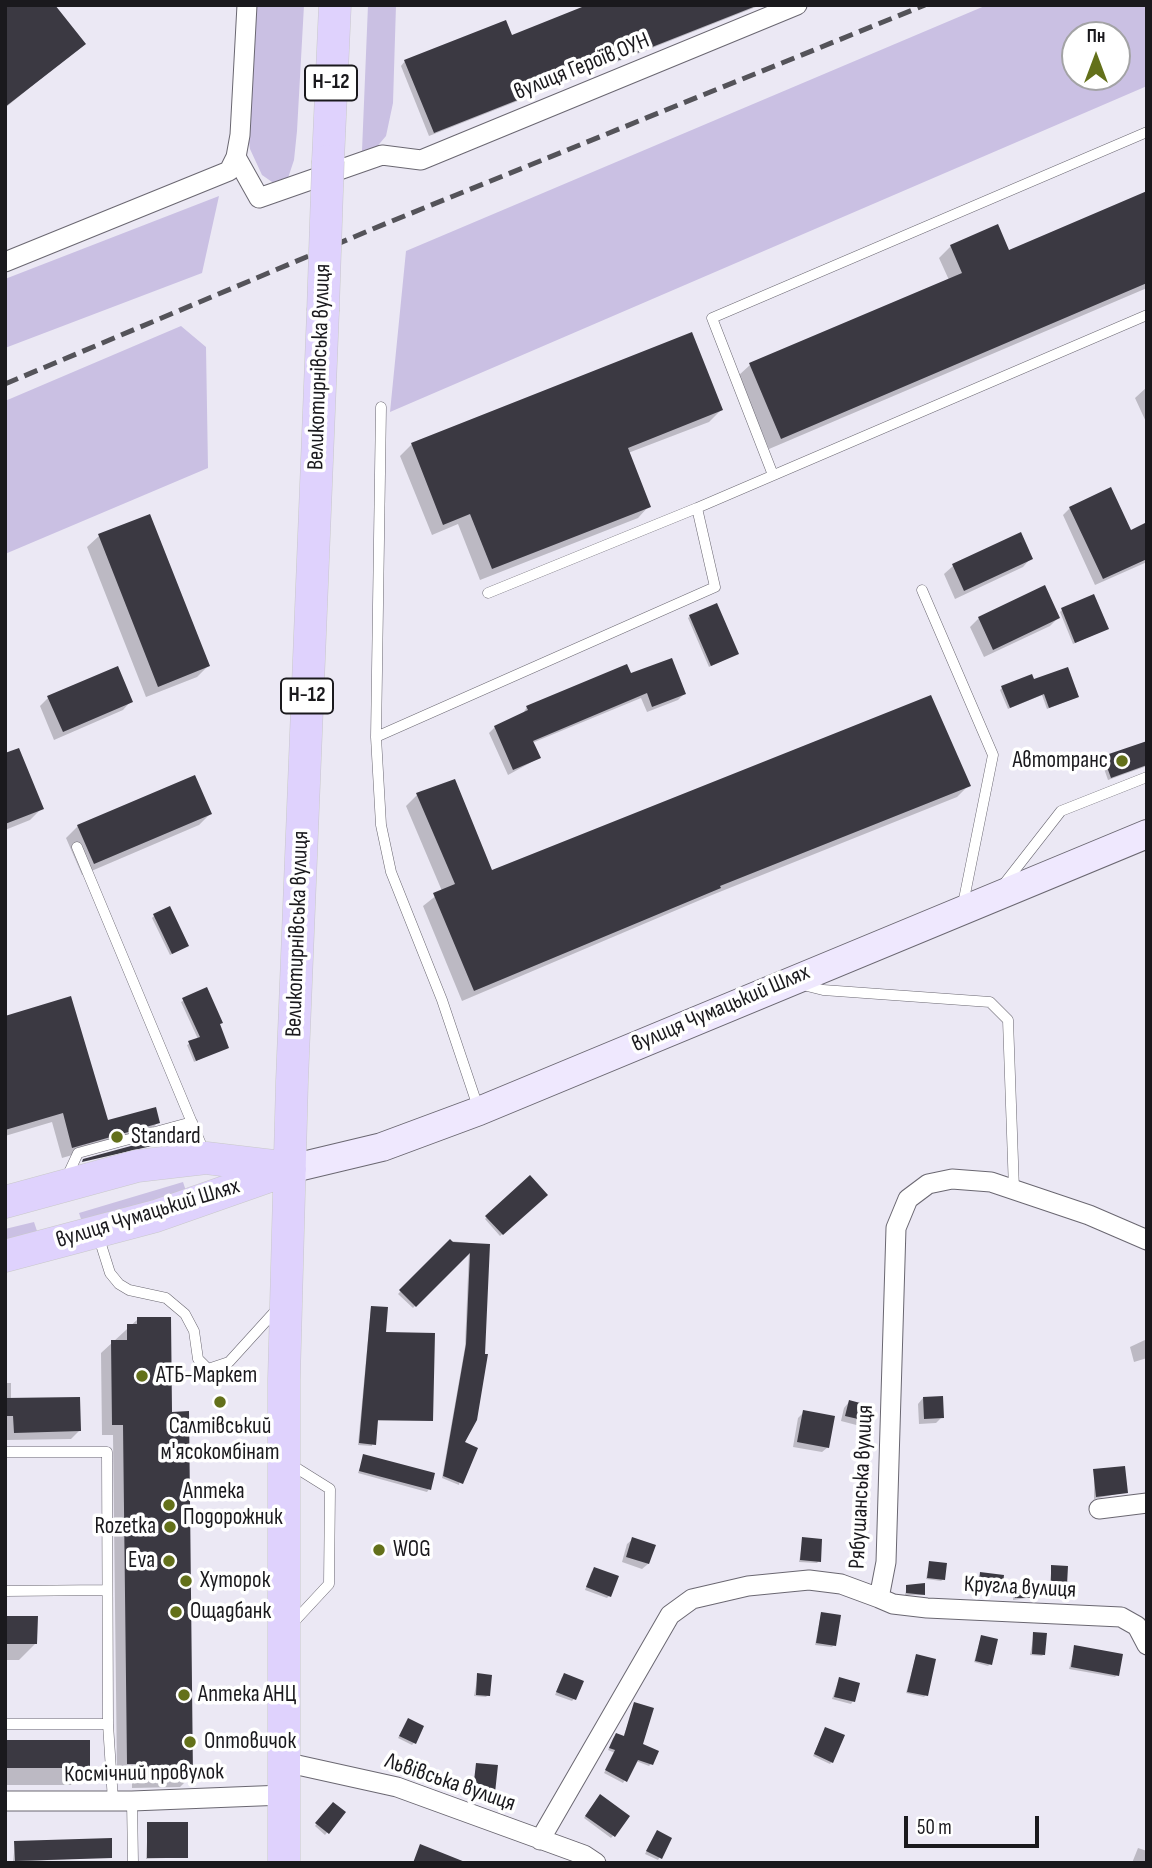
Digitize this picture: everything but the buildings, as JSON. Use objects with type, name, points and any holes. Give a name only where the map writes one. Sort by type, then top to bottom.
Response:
[{"type":"main road","name":"Великотирнівська вулиця","points":[[284,1863],[283,1460],[286,1299],[335,5]]},
{"type":"main road","name":"вулиця Чумацький Шлях","points":[[5,1256],[156,1216],[290,1168],[382,1147],[480,1111],[962,908],[1147,834]]},
{"type":"main road","name":"вулиця Чумацький Шлях","points":[[5,1202],[138,1166],[206,1158],[290,1168]]},
{"type":"main road","points":[[62,1187],[87,1234]]},
{"type":"street","points":[[5,262],[229,171],[236,157],[247,5]]},
{"type":"street","name":"вулиця Героїв ОУН","points":[[236,157],[259,198],[382,155],[421,160],[797,5]]},
{"type":"street","name":"Рябушанська вулиця","points":[[540,1840],[670,1615],[692,1599],[748,1586],[809,1580],[841,1584],[879,1598],[886,1562],[896,1228],[908,1199],[928,1184],[951,1179],[991,1182],[1088,1215],[1147,1240]]},
{"type":"street","points":[[1099,1509],[1147,1503]]},
{"type":"street","name":"Кругла вулиця","points":[[879,1598],[893,1604],[927,1608],[1121,1617],[1138,1626],[1147,1645]]},
{"type":"street","name":"Львівська вулиця","points":[[284,1762],[397,1787],[596,1863]]},
{"type":"street","name":"Космічний провулок","points":[[5,1801],[123,1801],[284,1795]]},
{"type":"lane","points":[[774,475],[712,318],[1147,132]]},
{"type":"lane","points":[[488,593],[697,508],[1147,315]]},
{"type":"lane","points":[[381,407],[376,737],[381,825],[391,872],[442,1000],[480,1111]]},
{"type":"lane","points":[[376,737],[715,587],[697,508]]},
{"type":"lane","points":[[922,590],[993,755],[962,908]]},
{"type":"lane","points":[[996,895],[1060,811],[1147,777]]},
{"type":"lane","points":[[77,847],[206,1158]]},
{"type":"lane","points":[[789,981],[823,990],[990,1002],[1009,1020],[1014,1190]]},
{"type":"lane","points":[[62,1187],[78,1153],[192,1122]]},
{"type":"lane","points":[[87,1234],[114,1279],[129,1290],[160,1296],[178,1308],[193,1326],[198,1359],[205,1367],[212,1369],[229,1362],[286,1299]]},
{"type":"lane","points":[[5,1452],[107,1452],[108,1724],[133,1863]]},
{"type":"lane","points":[[283,1460],[330,1489],[329,1584],[283,1633]]},
{"type":"lane","points":[[5,1591],[106,1590]]},
{"type":"lane","points":[[5,1724],[108,1724]]},
{"type":"shaded area","points":[[252,5],[304,5],[297,131],[294,160],[286,184],[275,184],[262,175],[250,149],[245,116]]},
{"type":"shaded area","points":[[368,5],[396,5],[393,103],[386,136],[375,149],[362,151]]},
{"type":"shaded area","points":[[987,5],[1147,5],[1147,86],[390,412],[406,251]]},
{"type":"shaded area","points":[[219,196],[202,273],[5,348],[5,279]]},
{"type":"shaded area","points":[[181,326],[206,347],[208,468],[5,554],[5,401]]},
{"type":"shaded area","points":[[183,1182],[187,1194],[83,1225],[79,1213]]},
{"type":"shaded area","points":[[34,1222],[39,1237],[5,1246],[5,1229]]},
{"type":"railway","points":[[5,384],[387,223],[925,5]]},
{"type":"place","name":"Автотранс","points":[[1122,761]]},
{"type":"place","name":"Standard","points":[[117,1137]]},
{"type":"place","name":"АТБ-Маркет","points":[[142,1376]]},
{"type":"place","name":"Салтівський м'ясокомбінат","points":[[220,1402]]},
{"type":"place","name":"Аптека Подорожник","points":[[169,1505]]},
{"type":"place","name":"Rozetka","points":[[170,1527]]},
{"type":"place","name":"WOG","points":[[379,1550]]},
{"type":"place","name":"Eva","points":[[169,1561]]},
{"type":"place","name":"Хуторок","points":[[186,1581]]},
{"type":"place","name":"Ощадбанк","points":[[176,1612]]},
{"type":"place","name":"Аптека АНЦ","points":[[184,1695]]},
{"type":"place","name":"Оптовичок","points":[[190,1742]]}]
